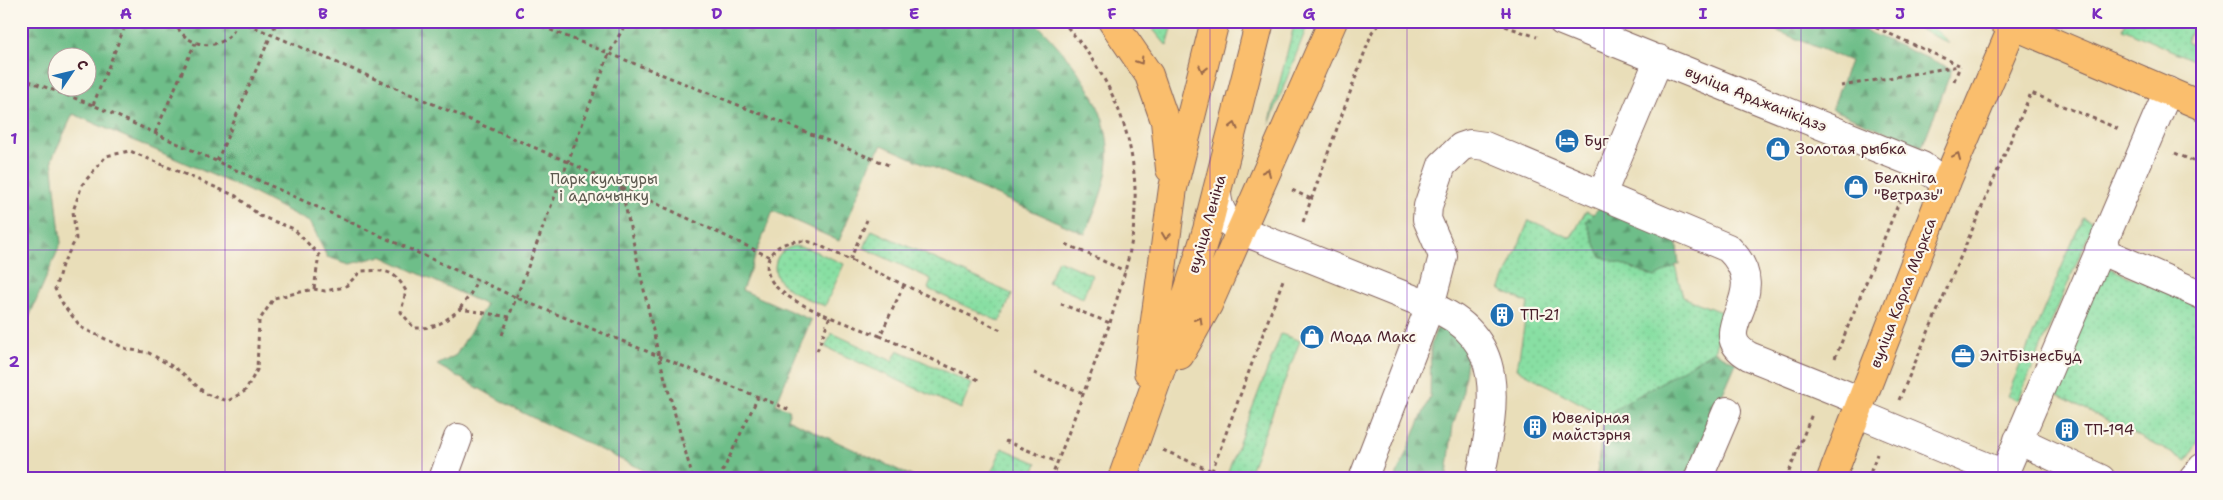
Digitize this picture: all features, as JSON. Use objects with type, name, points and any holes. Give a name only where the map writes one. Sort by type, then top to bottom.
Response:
[{"type":"main road","points":[[1112,21],[1149,75],[1165,121],[1172,188]]},
{"type":"main road","name":"вуліца Леніна","points":[[1139,431],[1172,188],[1215,21]]},
{"type":"main road","name":"вуліца Леніна","points":[[1122,479],[1184,304],[1217,192],[1260,21]]},
{"type":"main road","points":[[1139,431],[1208,305],[1332,21]]},
{"type":"main road","points":[[2011,23],[2202,106]]},
{"type":"main road","name":"вуліца Карла Маркса","points":[[1831,479],[1946,183],[2011,23]]},
{"type":"street","name":"вуліца Арджанікідзэ","points":[[1562,21],[1922,166],[1946,183]]},
{"type":"street","points":[[1602,194],[1659,59]]},
{"type":"street","points":[[1363,479],[1430,306],[1443,256],[1429,229],[1427,219],[1428,206],[1442,165],[1461,147],[1470,144],[1485,146],[1728,248],[1742,264],[1748,283],[1744,301],[1732,334],[1738,347],[1749,356],[1824,386],[1888,425],[2004,474],[2168,92]]},
{"type":"street","points":[[1217,192],[1218,203],[1223,215],[1230,224],[1240,230],[1445,312],[1468,328],[1477,340],[1490,368],[1493,402],[1480,479]]},
{"type":"street","points":[[2099,250],[2202,295]]},
{"type":"street","points":[[1698,479],[1727,411]]},
{"type":"street","points":[[443,479],[458,438]]},
{"type":"street","points":[[2018,440],[2101,479]]},
{"type":"street","points":[[2193,479],[2202,468]]},
{"type":"path","points":[[93,104],[127,21]]},
{"type":"path","points":[[174,21],[181,34],[195,43],[206,46],[217,44],[227,39],[235,31],[239,21],[568,162],[770,256]]},
{"type":"path","points":[[216,162],[277,21]]},
{"type":"path","points":[[528,21],[891,166]]},
{"type":"path","points":[[502,335],[608,54],[627,21]]},
{"type":"path","points":[[1051,479],[1110,322],[1125,271],[1134,217],[1135,186],[1132,156],[1124,123],[1112,92],[1093,60],[1062,21]]},
{"type":"path","points":[[1404,21],[1407,27]]},
{"type":"path","points":[[1841,86],[1960,66],[1861,21]]},
{"type":"path","points":[[155,133],[195,43]]},
{"type":"path","points":[[21,78],[93,104],[216,162],[517,298],[790,410]]},
{"type":"path","points":[[1868,479],[1888,425],[2031,93],[2146,140]]},
{"type":"path","points":[[314,289],[319,255],[294,229],[260,216],[236,196],[130,151],[106,156],[82,185],[73,211],[76,239],[62,265],[55,289],[64,306],[82,328],[127,349],[149,353],[180,372],[206,394],[228,401],[245,391],[258,370],[259,321],[274,298],[314,289],[325,291],[346,287],[361,271],[383,270],[398,277],[406,291],[402,312],[414,328],[430,328],[460,309],[470,295],[477,280]]},
{"type":"path","points":[[1786,479],[1906,185]]},
{"type":"path","points":[[621,187],[659,357],[693,479]]},
{"type":"path","points":[[850,260],[867,220]]},
{"type":"path","points":[[981,381],[787,296],[777,288],[768,274],[770,256],[779,245],[795,240],[814,244],[1004,331]]},
{"type":"path","points":[[1066,244],[1125,271]]},
{"type":"path","points":[[880,336],[904,285]]},
{"type":"path","points":[[1061,304],[1110,322]]},
{"type":"path","points":[[460,309],[510,316]]},
{"type":"path","points":[[817,351],[830,316]]},
{"type":"path","points":[[1034,373],[1083,393]]},
{"type":"path","points":[[720,479],[758,397]]},
{"type":"path","points":[[1139,431],[1212,471]]},
{"type":"path","points":[[1005,441],[1058,462]]},
{"type":"green space","name":"Парк культуры і адпачынку","points":[[21,21],[1034,21],[1062,51],[1086,84],[1103,122],[1107,141],[1108,162],[1105,181],[1085,234],[882,145],[872,160],[839,241],[773,211],[742,290],[811,320],[776,404],[790,410],[787,419],[918,479],[662,479],[523,413],[437,365],[456,355],[486,305],[381,256],[350,264],[327,257],[311,223],[249,191],[73,114],[52,159],[61,243],[21,336]]},
{"type":"green space","points":[[1146,21],[1174,21],[1167,46]]},
{"type":"green space","points":[[1295,21],[1309,21],[1269,125]]},
{"type":"green space","points":[[1753,21],[1844,21],[1952,69],[1922,147],[1832,109],[1850,61]]},
{"type":"green space","points":[[1901,21],[1928,25],[1949,43]]},
{"type":"green space","points":[[2126,21],[2195,21],[2187,42],[2202,49],[2202,64],[2123,29]]},
{"type":"green space","points":[[1602,205],[1676,238],[1679,264],[1655,277],[1600,256],[1586,221]]},
{"type":"green space","points":[[1586,211],[1670,246],[1683,297],[1726,314],[1714,351],[1736,363],[1598,479],[1597,472],[1604,416],[1517,369],[1528,303],[1500,290],[1529,220],[1571,238]]},
{"type":"green space","points":[[2083,217],[2094,222],[2018,401],[2007,396]]},
{"type":"green space","points":[[872,230],[1012,294],[1000,322],[928,289],[931,279],[864,248]]},
{"type":"green space","points":[[794,246],[810,249],[844,264],[825,306],[791,291],[778,278],[775,270],[777,258],[783,251]]},
{"type":"green space","points":[[1058,260],[1092,275],[1083,298],[1048,283]]},
{"type":"green space","points":[[2102,265],[2202,307],[2202,434],[2187,461],[2048,390]]},
{"type":"green space","points":[[1448,320],[1460,326],[1468,354],[1462,397],[1453,425],[1447,476],[1443,479],[1395,479],[1430,397],[1431,344],[1436,330]]},
{"type":"green space","points":[[832,333],[892,361],[898,350],[972,384],[961,409],[825,347]]},
{"type":"green space","points":[[1281,334],[1300,341],[1247,479],[1225,479]]},
{"type":"green space","points":[[1714,351],[1736,363],[1686,479],[1598,479],[1597,473],[1604,416]]},
{"type":"green space","points":[[1002,448],[1037,463],[1031,479],[1012,479],[992,471]]},
{"type":"place","name":"Буг","points":[[1567,141]]},
{"type":"place","name":"Золотая рыбка","points":[[1778,149]]},
{"type":"place","name":"Белкніга \"Ветразь\"","points":[[1856,187]]},
{"type":"place","name":"ТП-21","points":[[1502,315]]},
{"type":"place","name":"Мода Макс","points":[[1312,337]]},
{"type":"place","name":"ЭлітБізнесБуд","points":[[1963,356]]},
{"type":"place","name":"Ювелірная майстэрня","points":[[1535,427]]},
{"type":"place","name":"ТП-194","points":[[2067,430]]}]
